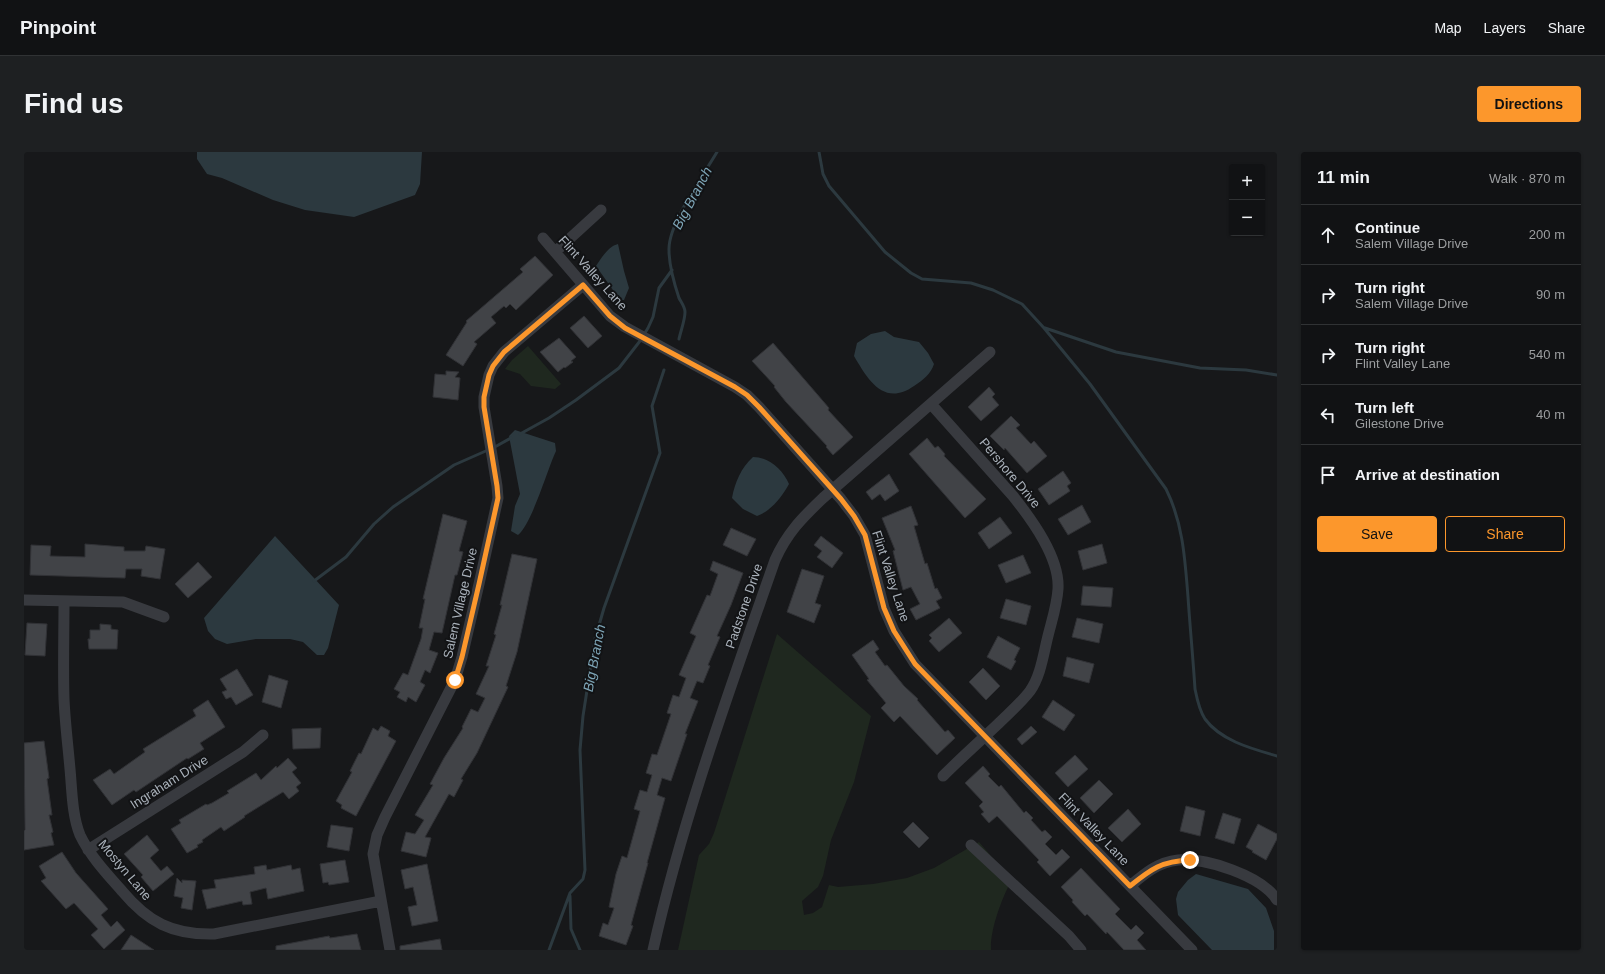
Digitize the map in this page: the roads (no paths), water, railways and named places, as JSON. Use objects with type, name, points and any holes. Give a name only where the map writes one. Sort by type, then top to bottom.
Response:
[{"type":"street","points":[[555,252],[600,210]]},
{"type":"street","name":"Flint Valley Lane","points":[[542,238],[610,316],[625,328],[735,387],[747,395],[759,407],[833,489],[854,516],[865,535],[884,608],[894,631],[904,649],[915,664],[1192,950]]},
{"type":"street","name":"Salem Village Drive","points":[[390,950],[373,854],[377,835],[455,680],[462,657],[496,508],[497,486],[484,407],[484,397],[489,375],[493,366],[504,352],[583,285]]},
{"type":"street","name":"Padstone Drive","points":[[653,950],[683,832],[775,560],[786,537],[794,527],[833,489],[990,352]]},
{"type":"street","name":"Pershore Drive","points":[[931,404],[1025,510],[1049,550],[1057,573],[1058,588],[1056,603],[1036,679],[1031,691],[943,776]]},
{"type":"street","points":[[24,600],[123,602],[164,617]]},
{"type":"street","name":"Mostyn Lane","points":[[64,602],[64,701],[72,794],[77,826],[88,850],[105,872],[141,912],[159,924],[170,929],[189,933],[214,934],[381,901]]},
{"type":"street","name":"Ingraham Drive","points":[[88,850],[243,752],[263,735]]},
{"type":"street","points":[[971,844],[1069,936],[1081,950]]},
{"type":"street","points":[[1130,886],[1150,869],[1177,860],[1202,861],[1252,878],[1267,888],[1277,900]]},
{"type":"waterway","name":"Big Branch","points":[[679,339],[685,312],[684,306],[677,292],[671,268],[669,256],[670,239],[687,200],[717,152]]},
{"type":"waterway","points":[[819,152],[823,174],[829,186],[885,252],[911,273],[922,279],[971,283],[993,290],[1022,304],[1044,328],[1090,384],[1166,489],[1172,502],[1180,528],[1184,555],[1195,689],[1198,704],[1203,716],[1212,727],[1228,739],[1277,756]]},
{"type":"waterway","points":[[520,434],[549,418],[619,368],[648,328],[653,317],[659,288],[672,270]]},
{"type":"waterway","points":[[1045,328],[1116,352],[1200,368],[1246,370],[1277,375]]},
{"type":"waterway","name":"Big Branch","points":[[549,950],[570,893],[583,879],[585,870],[580,750],[583,716],[595,639],[604,608],[660,453],[652,406],[664,370]]},
{"type":"waterway","points":[[493,448],[511,438]]},
{"type":"waterway","points":[[314,581],[346,557],[374,524],[393,507],[454,465],[488,450]]},
{"type":"waterway","points":[[570,896],[571,929],[580,950]]}]
